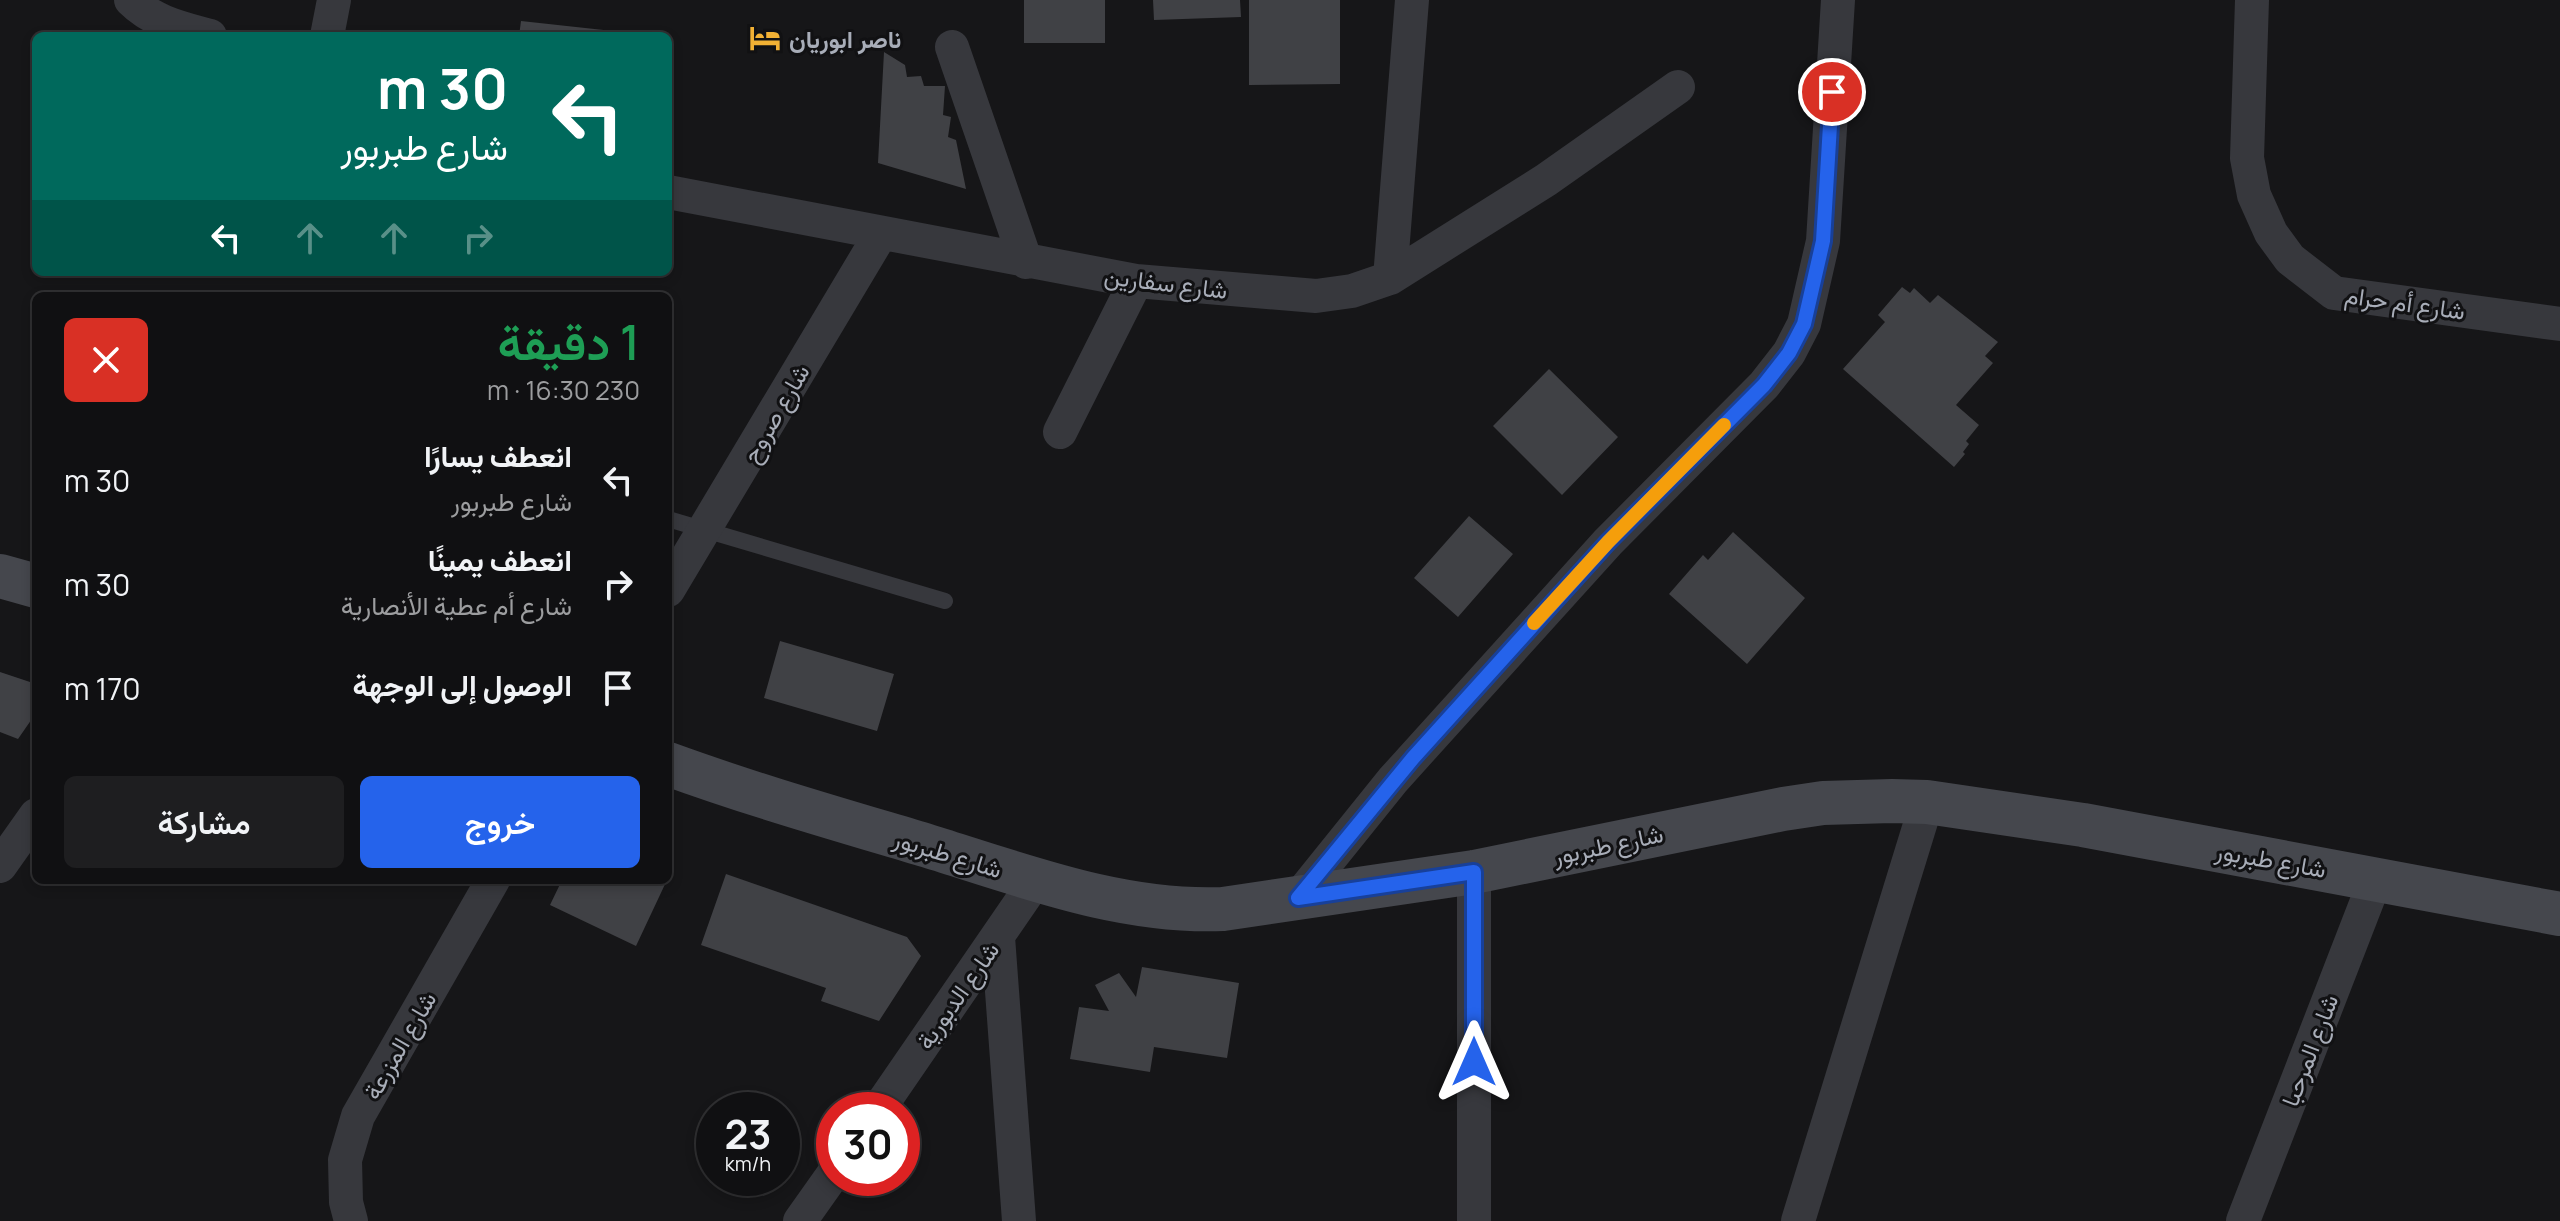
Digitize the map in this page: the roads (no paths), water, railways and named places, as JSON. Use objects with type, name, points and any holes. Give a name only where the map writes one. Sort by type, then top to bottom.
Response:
[{"type":"street","points":[[131,0],[164,23],[196,32]]},
{"type":"street","points":[[328,32],[334,0]]},
{"type":"street","points":[[1390,278],[1412,0]]},
{"type":"street","points":[[1298,898],[1393,780],[1608,542],[1764,385],[1789,353],[1804,324],[1823,241],[1838,0]]},
{"type":"street","name":"شارع أم حرام","points":[[2252,0],[2247,158],[2254,195],[2271,233],[2290,259],[2334,293],[2560,324]]},
{"type":"street","points":[[952,47],[1026,262]]},
{"type":"street","name":"شارع سفارين","points":[[672,193],[880,235],[1136,281],[1304,296],[1352,291],[1390,278],[1546,180],[1678,87]]},
{"type":"street","name":"شارع صروح","points":[[672,584],[880,235]]},
{"type":"street","points":[[1060,432],[1136,281]]},
{"type":"street","points":[[0,576],[32,585]]},
{"type":"street","name":"شارع طبربور","points":[[672,765],[1036,880],[1132,904],[1191,910],[1474,872],[1810,805],[1927,802],[2083,825],[2560,914]]},
{"type":"street","points":[[1798,1221],[1927,802]]},
{"type":"street","points":[[0,866],[32,821]]},
{"type":"street","points":[[1474,872],[1474,1221]]},
{"type":"street","name":"شارع المرحبا","points":[[2243,1221],[2376,878]]},
{"type":"street","name":"شارع الدبورية","points":[[890,1092],[1036,880]]},
{"type":"street","name":"شارع المزرعة","points":[[351,1221],[346,1202],[345,1160],[358,1116],[491,884]]},
{"type":"street","points":[[998,937],[1019,1221]]},
{"type":"street","points":[[800,1221],[818,1196]]},
{"type":"lane","points":[[672,520],[945,601]]},
{"type":"place","name":"ناصر ابوريان","points":[[765,38]]}]
